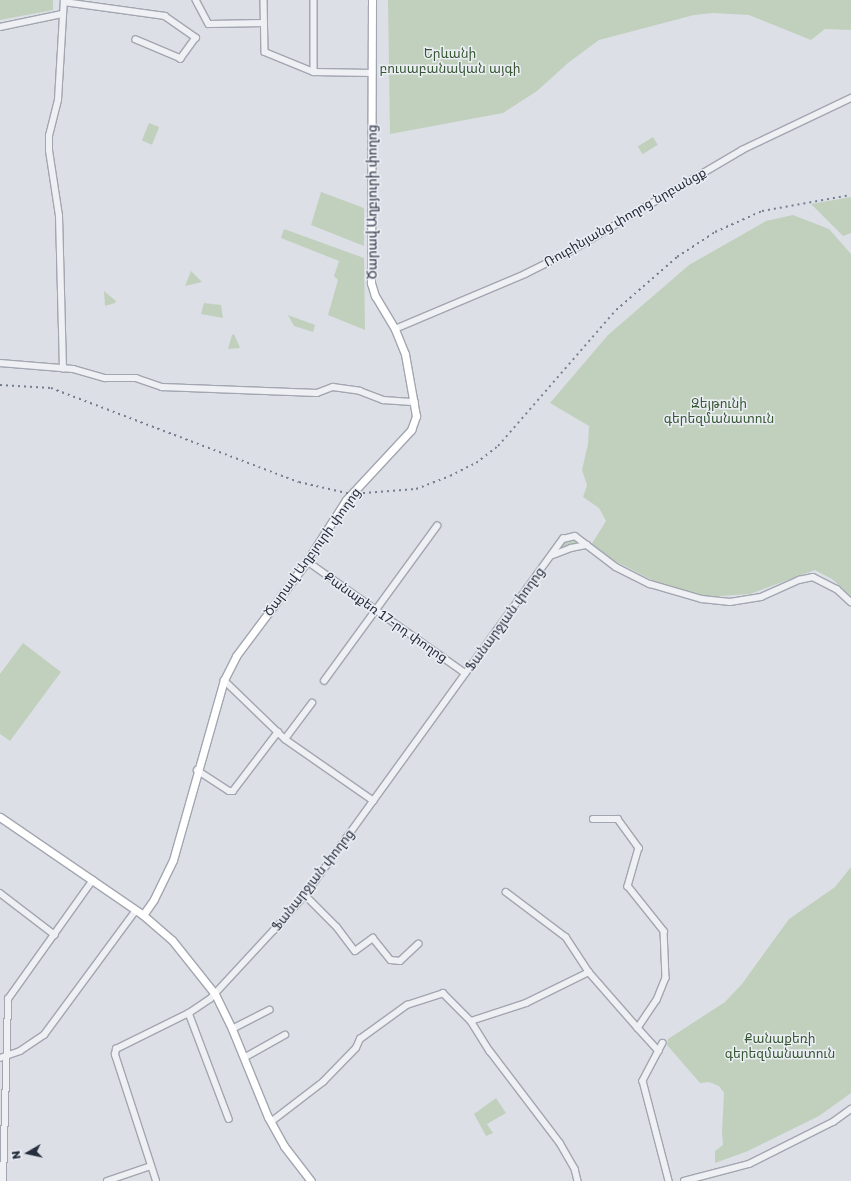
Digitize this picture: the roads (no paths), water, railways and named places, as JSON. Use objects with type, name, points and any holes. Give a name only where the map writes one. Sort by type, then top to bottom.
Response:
[{"type":"main road","name":"Ծարավ Աղբյուրի փողոց","points":[[143,915],[154,899],[173,860],[197,770],[224,680],[236,656],[307,561],[351,494],[411,430],[416,416],[415,402],[405,354],[395,329],[375,296],[371,283],[372,0]]},
{"type":"main road","points":[[0,817],[143,915],[172,940],[215,994],[232,1029],[271,1122],[284,1146],[310,1181]]},
{"type":"street","points":[[196,0],[209,24],[264,23]]},
{"type":"street","points":[[264,0],[264,23],[267,54],[314,72],[372,74]]},
{"type":"street","points":[[314,0],[314,72]]},
{"type":"street","points":[[63,369],[59,216],[49,151],[49,136],[58,100],[62,14],[64,1],[165,16],[196,38],[181,59],[136,40]]},
{"type":"street","points":[[0,27],[62,14]]},
{"type":"street","name":"Ռուբինյանց փողոց նրբանցք","points":[[395,329],[525,274],[569,252],[742,150],[851,98]]},
{"type":"street","points":[[0,363],[85,371],[105,378],[136,378],[162,387],[317,393],[333,387],[360,391],[388,401],[415,402]]},
{"type":"street","points":[[324,681],[437,526]]},
{"type":"street","name":"Ֆանարջյան փողոց","points":[[156,1181],[116,1052],[120,1046],[188,1012],[215,994],[305,895],[465,673],[568,535],[575,536],[616,567],[650,584],[676,594],[730,602],[761,597],[799,580],[813,577],[837,589],[851,602]]},
{"type":"street","name":"Ֆանարջյան փողոց","points":[[551,556],[571,548],[587,545]]},
{"type":"street","name":"Քանաքեռ 17-րդ փողոց","points":[[307,561],[465,673]]},
{"type":"street","points":[[224,680],[285,739],[374,801]]},
{"type":"street","points":[[285,739],[312,703]]},
{"type":"street","points":[[197,770],[230,791],[233,791],[278,732]]},
{"type":"street","points":[[593,819],[618,820],[639,848],[628,886],[664,931],[666,978],[657,1000],[638,1028]]},
{"type":"street","points":[[3,1181],[3,1058],[8,999],[93,880]]},
{"type":"street","points":[[506,892],[553,925],[566,937],[589,972],[659,1051]]},
{"type":"street","points":[[0,893],[55,935]]},
{"type":"street","points":[[305,895],[337,927],[355,951],[373,938],[391,960],[400,961],[418,944]]},
{"type":"street","points":[[3,1058],[44,1035],[136,910]]},
{"type":"street","points":[[471,1021],[526,1003],[589,972]]},
{"type":"street","points":[[271,1122],[323,1082],[356,1048],[360,1039],[406,1005],[419,999],[445,994],[471,1021],[490,1051],[560,1143],[575,1169],[578,1181]]},
{"type":"street","points":[[232,1029],[269,1010]]},
{"type":"street","points":[[188,1012],[229,1119]]},
{"type":"street","points":[[244,1058],[285,1035]]},
{"type":"street","points":[[663,1044],[645,1076],[644,1087],[669,1181]]},
{"type":"street","points":[[684,1181],[749,1164],[833,1122],[851,1109]]},
{"type":"street","points":[[695,1181],[750,1166],[834,1124],[851,1112]]},
{"type":"street","points":[[107,1181],[151,1166]]},
{"type":"railway","points":[[0,385],[51,388],[299,482],[351,494],[416,489],[450,476],[476,463],[498,446],[616,310],[677,257],[715,232],[762,211],[851,195]]},
{"type":"park label","name":"Երևանի բուսաբանական այգի","points":[[450,62]]},
{"type":"park label","name":"Զեյթունի գերեզմանատուն","points":[[719,412]]},
{"type":"park label","name":"Քանաքեռի գերեզմանատուն","points":[[780,1046]]}]
